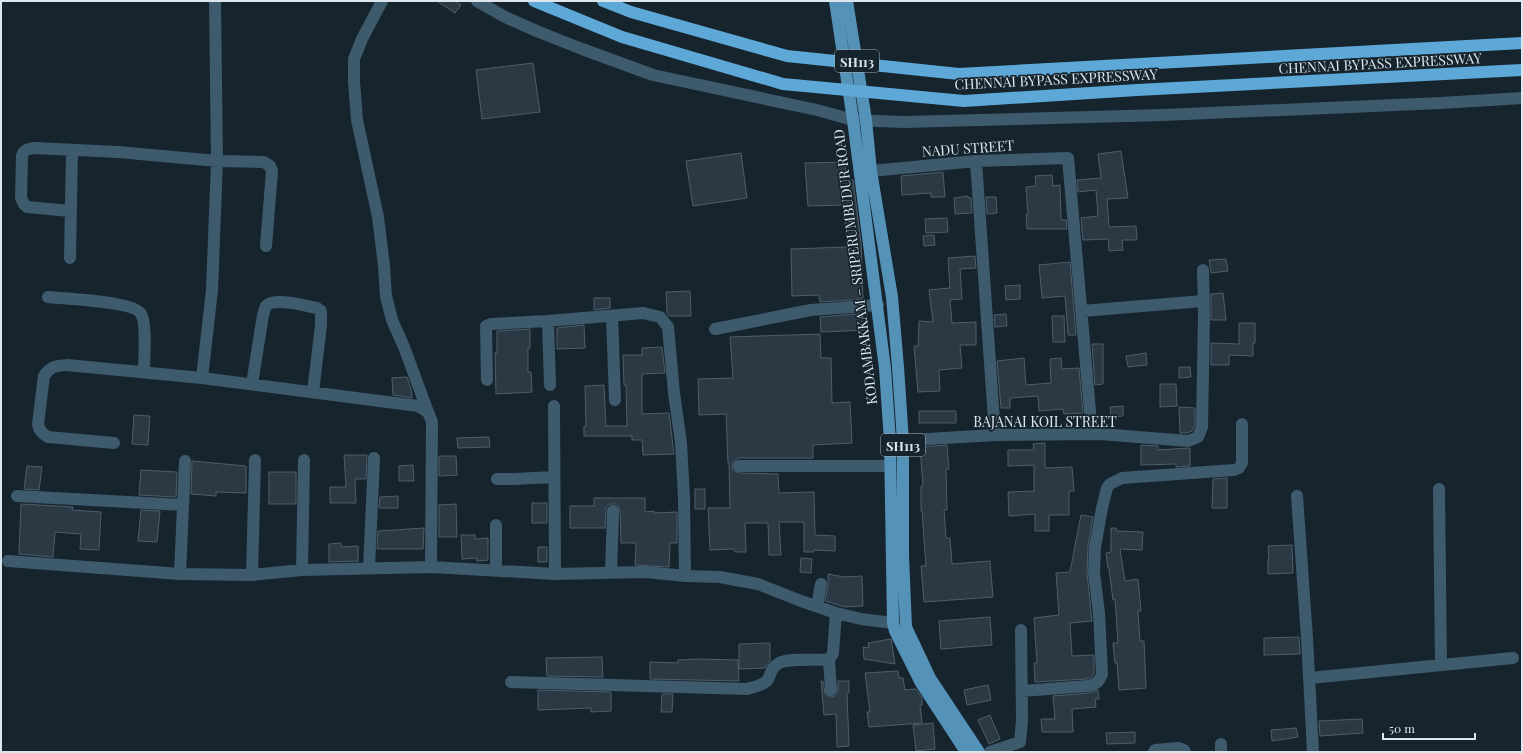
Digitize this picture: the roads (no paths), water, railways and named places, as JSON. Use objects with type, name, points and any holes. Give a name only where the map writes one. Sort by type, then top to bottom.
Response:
[{"type":"highway","name":"CHENNAI BYPASS EXPRESSWAY","points":[[534,1],[622,37],[784,84],[964,101],[1152,89],[1522,70]]},
{"type":"highway","name":"CHENNAI BYPASS EXPRESSWAY","points":[[603,1],[631,12],[787,56],[958,74],[1522,42]]},
{"type":"main road","name":"KODAMBAKKAM – SRIPERUMBUDUR ROAD","points":[[835,1],[853,120],[886,368],[890,441],[893,623],[921,683],[966,752]]},
{"type":"main road","name":"KODAMBAKKAM – SRIPERUMBUDUR ROAD","points":[[847,1],[866,120],[871,171],[892,297],[903,441],[903,556],[906,627],[930,678],[980,752]]},
{"type":"street","points":[[202,378],[212,290],[217,162],[215,1]]},
{"type":"street","points":[[382,1],[362,39],[354,59],[357,120],[378,217],[386,296],[392,320],[404,347],[432,422],[431,567]]},
{"type":"street","points":[[477,1],[506,17],[539,32],[653,75],[817,110],[853,120],[904,122],[1163,115],[1522,98]]},
{"type":"street","points":[[70,212],[28,207],[24,204],[21,198],[23,152],[26,149],[35,148],[118,152],[217,162],[264,162],[270,166],[272,171],[266,246]]},
{"type":"street","points":[[70,258],[72,150]]},
{"type":"street","name":"NADU STREET","points":[[871,171],[976,161],[1068,158],[1082,311]]},
{"type":"street","points":[[976,161],[995,435]]},
{"type":"street","points":[[1092,434],[1082,311],[1203,301],[1203,270]]},
{"type":"street","points":[[48,297],[123,305],[136,308],[141,314],[144,322],[144,372]]},
{"type":"street","name":"BAJANAI KOIL STREET","points":[[890,441],[995,435],[1092,434],[1188,441],[1198,437],[1202,426],[1203,301]]},
{"type":"street","points":[[252,384],[262,315],[267,306],[274,302],[285,302],[317,308],[321,311],[321,326],[313,392]]},
{"type":"street","points":[[715,329],[811,310],[878,305]]},
{"type":"street","points":[[487,380],[485,330],[486,326],[491,324],[643,313],[660,317],[668,327],[674,393],[681,444],[684,498],[685,576]]},
{"type":"street","points":[[612,316],[615,400]]},
{"type":"street","points":[[548,321],[550,385]]},
{"type":"street","points":[[114,443],[48,437],[43,434],[39,429],[38,424],[44,376],[49,369],[67,365],[202,378],[418,406],[428,412]]},
{"type":"street","points":[[554,406],[555,574]]},
{"type":"street","points":[[1022,691],[1088,686],[1094,685],[1100,681],[1102,674],[1099,613],[1094,573],[1095,547],[1102,508],[1107,488],[1110,484],[1122,478],[1234,470],[1239,468],[1242,464],[1242,424]]},
{"type":"street","points":[[369,568],[374,458]]},
{"type":"street","points":[[252,575],[255,460]]},
{"type":"street","points":[[302,570],[304,460]]},
{"type":"street","points":[[180,574],[185,461]]},
{"type":"street","points":[[739,466],[890,466]]},
{"type":"street","points":[[497,479],[554,477]]},
{"type":"street","points":[[1439,489],[1441,665]]},
{"type":"street","points":[[17,496],[183,505]]},
{"type":"street","points":[[1297,496],[1310,678],[1313,752]]},
{"type":"street","points":[[611,572],[613,511]]},
{"type":"street","points":[[496,526],[496,571]]},
{"type":"street","points":[[8,561],[180,574],[252,575],[302,570],[431,567],[555,574],[646,572],[685,576],[720,577],[758,584],[836,613],[861,619],[893,623]]},
{"type":"street","points":[[817,606],[821,584]]},
{"type":"street","points":[[831,690],[829,660],[833,653],[836,613]]},
{"type":"street","points":[[990,752],[1020,742],[1022,721],[1021,630]]},
{"type":"street","points":[[1310,678],[1513,658]]},
{"type":"street","points":[[511,682],[746,689],[760,686],[767,680],[770,671],[777,663],[785,661],[829,660]]},
{"type":"street","points":[[1154,752],[1155,750],[1178,748],[1184,750],[1185,752]]}]
